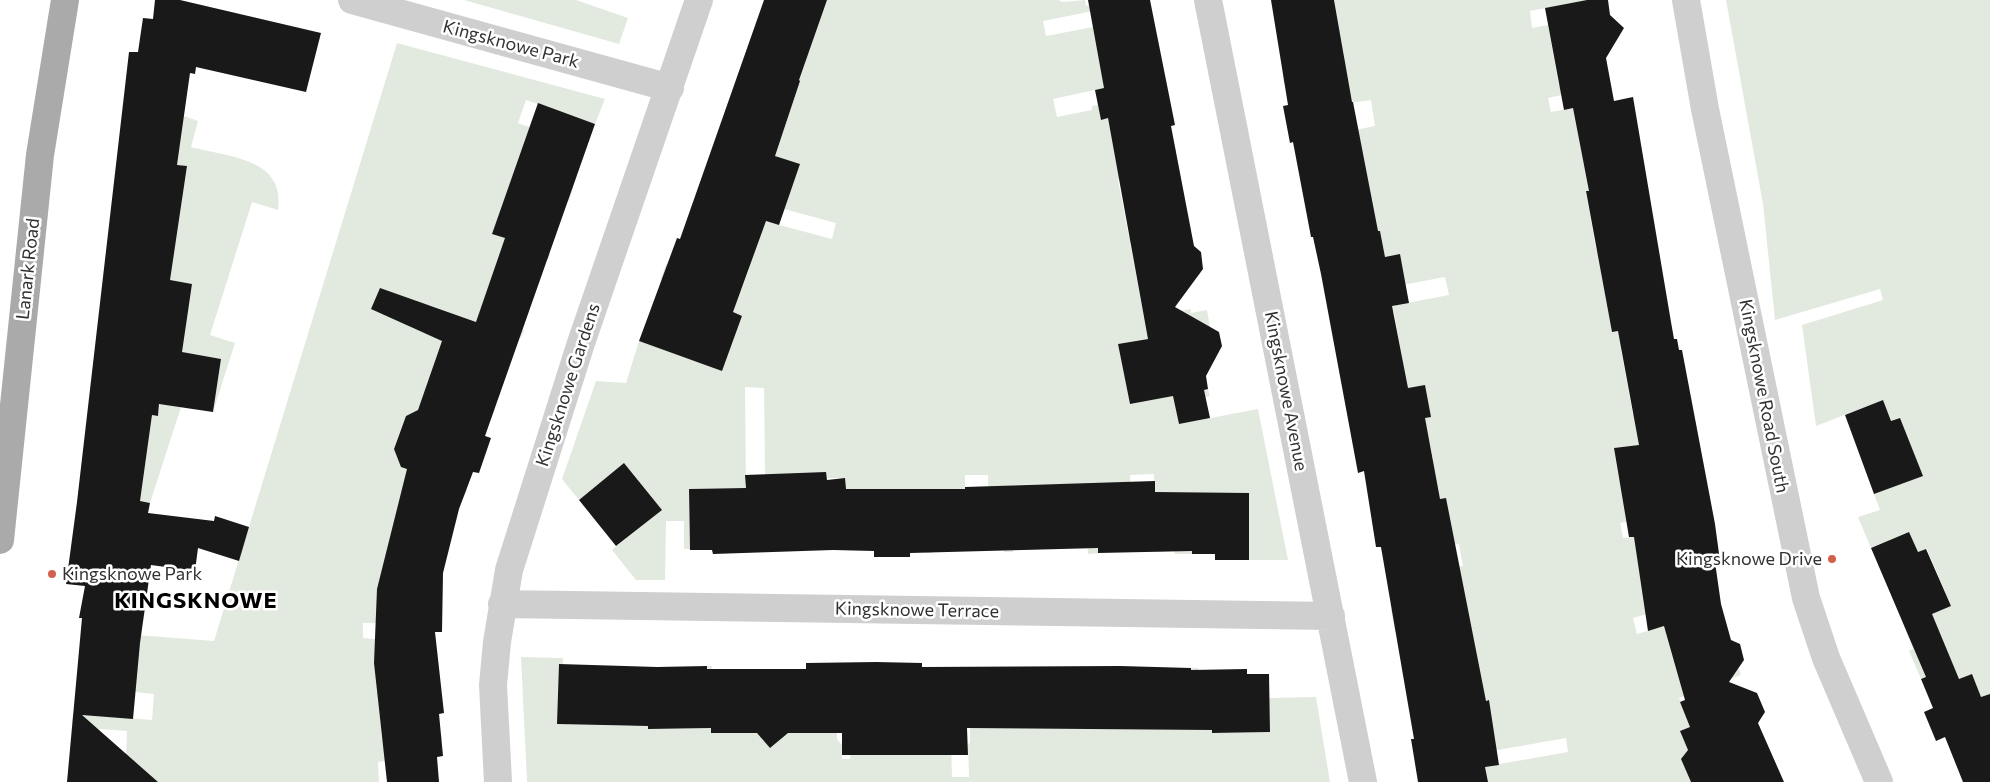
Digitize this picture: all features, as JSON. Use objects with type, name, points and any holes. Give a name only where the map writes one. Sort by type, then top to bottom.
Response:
[{"type":"main road","name":"Lanark Road","points":[[0,540],[40,155],[64,0]]},
{"type":"street","name":"Kingsknowe Park","points":[[352,0],[670,88]]},
{"type":"street","name":"Kingsknowe Gardens","points":[[498,782],[493,685],[496,642],[514,551],[699,0]]},
{"type":"street","name":"Kingsknowe Avenue","points":[[1208,0],[1332,616],[1363,782]]},
{"type":"street","name":"Kingsknowe Road South","points":[[1686,0],[1705,109],[1806,598],[1826,658],[1879,782]]},
{"type":"street","name":"Kingsknowe Terrace","points":[[502,604],[1332,616]]},
{"type":"shaded area","points":[[464,0],[576,0],[628,18],[619,44]]},
{"type":"shaded area","points":[[811,0],[1059,0],[1062,2],[1085,0],[1086,6],[1115,0],[1148,0],[1043,21],[1046,36],[1093,27],[1103,80],[1164,75],[1053,99],[1057,117],[1092,110],[1092,106],[1098,105],[1101,119],[1108,118],[1116,159],[1175,147],[1176,153],[1118,180],[1129,237],[1190,225],[1191,230],[1130,243],[1144,317],[1191,309],[1191,313],[1207,310],[1210,327],[1118,344],[1130,404],[1208,389],[1210,396],[1175,403],[1179,424],[1258,409],[1288,560],[1249,560],[1249,493],[1192,493],[1192,554],[1175,554],[1174,551],[1157,552],[1154,474],[1130,475],[1131,491],[1096,492],[1098,553],[1088,554],[1088,535],[1072,484],[1012,485],[1013,552],[1004,552],[1004,519],[989,519],[988,475],[965,475],[965,489],[932,490],[933,553],[926,553],[926,549],[847,550],[845,478],[826,478],[826,472],[770,491],[772,552],[766,552],[764,388],[745,387],[746,488],[689,489],[690,549],[684,549],[684,521],[666,521],[665,580],[636,580],[612,550],[661,510],[625,464],[579,500],[562,479],[596,381],[626,383],[639,341],[722,370],[742,316],[664,288],[666,282],[661,279],[666,264],[741,290],[749,269],[730,262],[743,227],[690,209],[693,202],[832,239],[836,223],[784,209],[800,164],[768,154],[783,132],[800,81],[743,61]]},
{"type":"shaded area","points":[[1334,0],[1588,0],[1530,11],[1532,28],[1548,25],[1559,86],[1609,77],[1571,93],[1548,98],[1551,112],[1573,108],[1586,173],[1644,162],[1646,180],[1586,192],[1596,249],[1628,244],[1602,277],[1612,332],[1646,326],[1649,344],[1621,350],[1633,415],[1692,405],[1697,429],[1668,435],[1671,451],[1632,446],[1614,448],[1619,480],[1657,516],[1620,523],[1623,538],[1647,535],[1719,594],[1633,618],[1637,634],[1664,626],[1681,684],[1739,668],[1741,675],[1679,698],[1685,714],[1693,712],[1698,724],[1680,731],[1688,750],[1681,759],[1732,782],[1488,782],[1437,775],[1568,752],[1566,738],[1492,751],[1489,700],[1471,704],[1453,622],[1395,632],[1391,609],[1449,599],[1445,569],[1463,566],[1459,544],[1441,546],[1440,543],[1382,553],[1381,547],[1450,521],[1446,498],[1428,501],[1423,467],[1365,476],[1364,471],[1433,459],[1428,434],[1350,400],[1374,374],[1404,369],[1394,312],[1335,323],[1386,307],[1449,295],[1445,277],[1391,287],[1400,254],[1385,257],[1380,231],[1320,242],[1373,208],[1363,153],[1330,135],[1375,126],[1371,100],[1349,103],[1343,73],[1284,84],[1283,77],[1297,74],[1344,55]]},
{"type":"shaded area","points":[[1726,0],[1990,0],[1990,694],[1981,697],[1972,674],[1959,679],[1953,666],[1921,679],[1909,651],[1913,649],[1904,626],[1951,606],[1927,549],[1918,552],[1909,532],[1871,548],[1858,517],[1880,510],[1874,494],[1922,476],[1900,418],[1891,421],[1883,400],[1816,426],[1802,325],[1883,300],[1880,289],[1775,320],[1763,204]]},
{"type":"shaded area","points":[[397,43],[605,99],[595,124],[526,100],[518,123],[540,131],[530,158],[577,175],[569,201],[511,180],[493,234],[550,254],[548,260],[502,247],[479,314],[524,330],[521,338],[429,305],[408,324],[412,328],[443,338],[427,385],[495,409],[491,419],[455,426],[415,412],[406,416],[394,448],[410,470],[467,490],[463,499],[437,490],[386,555],[444,570],[441,578],[376,623],[363,623],[363,638],[375,639],[382,739],[441,733],[442,739],[410,740],[385,761],[378,762],[379,782],[136,782],[126,757],[127,731],[72,727],[73,713],[152,720],[154,694],[135,692],[111,633],[214,641]]},
{"type":"shaded area","points":[[184,116],[198,121],[191,147],[251,163],[264,170],[273,180],[278,193],[278,210],[252,202],[210,335],[235,343],[213,412],[221,359],[165,349],[163,303],[189,307],[192,284],[166,280],[176,239],[187,167],[177,165]]},
{"type":"shaded area","points":[[160,403],[181,407],[150,503],[140,501],[152,415],[158,416]]},
{"type":"shaded area","points":[[521,657],[563,658],[563,664],[559,664],[558,724],[632,726],[648,695],[648,729],[707,728],[707,666],[712,666],[711,733],[763,733],[762,740],[766,743],[776,743],[786,733],[837,733],[837,739],[842,745],[842,759],[850,759],[851,744],[951,744],[952,777],[969,777],[968,744],[970,743],[970,728],[1191,729],[1191,668],[1211,670],[1213,733],[1270,732],[1269,698],[1316,697],[1330,782],[527,782]]},
{"type":"building","points":[[155,0],[180,0],[321,33],[306,92],[196,67],[195,74],[190,73],[177,165],[187,166],[170,280],[192,284],[182,352],[221,359],[213,412],[159,404],[158,416],[152,415],[140,501],[150,503],[148,513],[214,521],[215,516],[249,527],[239,561],[198,548],[195,571],[151,565],[140,643],[133,719],[82,715],[158,782],[67,782],[82,618],[79,618],[85,586],[66,584],[129,52],[138,52],[143,18],[153,19]]},
{"type":"building","points":[[764,0],[827,0],[775,156],[800,164],[779,225],[766,221],[733,312],[742,316],[722,371],[639,341],[677,238],[680,239]]},
{"type":"building","points":[[1088,0],[1150,0],[1175,125],[1171,126],[1194,246],[1201,252],[1203,269],[1175,307],[1219,332],[1222,346],[1206,376],[1208,389],[1204,390],[1210,418],[1179,424],[1173,396],[1130,404],[1118,344],[1148,339],[1108,118],[1101,120],[1095,90],[1104,88]]},
{"type":"building","points":[[1271,0],[1334,0],[1378,231],[1380,231],[1385,257],[1400,254],[1409,303],[1392,306],[1408,388],[1425,385],[1431,417],[1425,418],[1440,499],[1446,498],[1486,701],[1489,700],[1499,765],[1485,767],[1488,782],[1418,782],[1411,739],[1414,739],[1381,547],[1376,547],[1364,471],[1358,473],[1321,274],[1313,237],[1311,237],[1293,142],[1290,143],[1283,106],[1288,105]]},
{"type":"building","points":[[1587,0],[1608,0],[1610,15],[1624,28],[1606,58],[1614,101],[1633,97],[1674,339],[1677,339],[1679,350],[1682,350],[1715,524],[1720,561],[1715,562],[1721,604],[1731,640],[1740,644],[1744,660],[1729,682],[1757,693],[1765,712],[1758,723],[1784,782],[1691,782],[1681,759],[1688,750],[1680,731],[1690,727],[1680,702],[1685,700],[1664,626],[1648,631],[1634,537],[1629,537],[1614,448],[1639,445],[1618,331],[1612,332],[1586,191],[1589,191],[1573,108],[1564,110],[1545,8]]},
{"type":"building","points":[[538,103],[595,124],[485,436],[491,438],[479,473],[473,472],[459,509],[443,573],[442,632],[435,632],[444,713],[439,714],[443,756],[437,757],[439,782],[387,782],[374,663],[377,589],[407,469],[401,467],[394,449],[406,416],[418,410],[442,341],[371,309],[380,288],[476,322],[505,238],[492,234]]},
{"type":"building","points":[[1883,400],[1891,421],[1900,418],[1923,476],[1874,494],[1845,415]]},
{"type":"building","points":[[624,463],[662,510],[616,546],[579,500]]},
{"type":"building","points":[[826,472],[827,480],[845,478],[846,489],[965,489],[965,487],[1155,481],[1155,492],[1249,493],[1249,560],[1215,560],[1215,554],[1192,554],[1192,551],[1098,553],[1098,548],[910,553],[910,557],[874,557],[874,551],[833,550],[713,554],[712,550],[690,550],[689,489],[746,488],[745,475]]},
{"type":"building","points":[[1909,532],[1918,552],[1926,549],[1951,606],[1932,614],[1959,679],[1972,674],[1981,697],[1990,694],[1990,782],[1963,782],[1945,737],[1936,741],[1924,712],[1933,708],[1921,679],[1926,677],[1871,548]]},
{"type":"building","points":[[806,663],[922,663],[922,667],[1120,666],[1191,668],[1191,670],[1247,669],[1247,674],[1269,674],[1270,732],[1212,733],[1212,730],[967,728],[968,755],[842,755],[842,733],[788,733],[770,748],[757,733],[711,733],[711,728],[648,729],[648,726],[557,724],[559,664],[657,667],[707,666],[707,669],[806,669]]},
{"type":"place","name":"Kingsknowe Drive","points":[[1832,559]]},
{"type":"place","name":"Kingsknowe Park","points":[[52,574]]},
{"type":"district","name":"KINGSKNOWE","points":[[196,601]]}]
